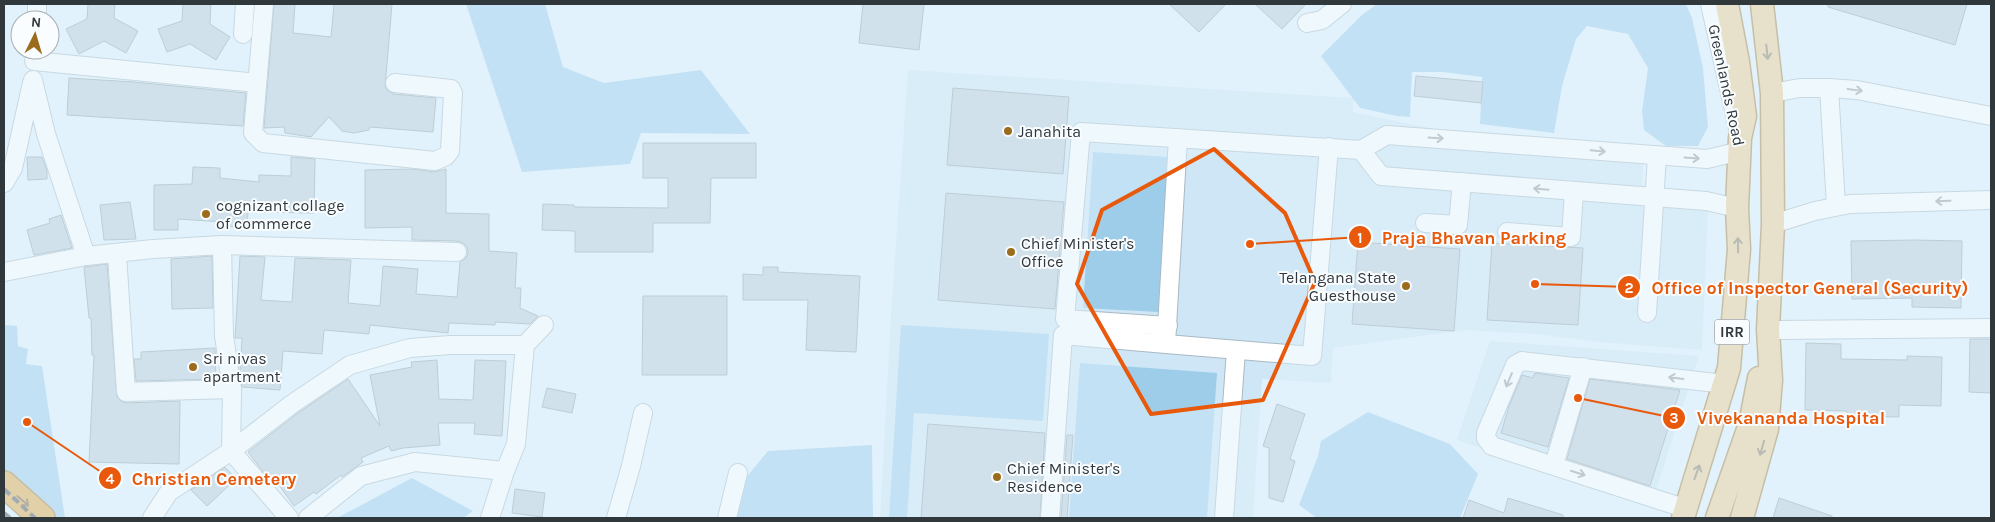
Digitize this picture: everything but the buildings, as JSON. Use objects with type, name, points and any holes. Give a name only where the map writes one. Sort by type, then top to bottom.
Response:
[{"type":"highway","points":[[4,484],[42,518]]},
{"type":"main road","name":"IRR","points":[[1727,4],[1738,62],[1745,116],[1741,144]]},
{"type":"main road","name":"Greenlands Road","points":[[1742,518],[1767,429],[1771,380],[1768,330],[1773,224],[1772,93],[1762,4]]},
{"type":"main road","name":"Greenlands Road","points":[[1684,513],[1729,368],[1739,250],[1737,208],[1741,144]]},
{"type":"main road","name":"IRR","points":[[1716,518],[1750,424],[1768,330]]},
{"type":"street","points":[[243,34],[245,4]]},
{"type":"street","points":[[264,4],[253,133],[263,143],[436,161],[446,156],[450,151],[453,93],[451,89],[395,83]]},
{"type":"street","points":[[1307,23],[1322,20],[1342,4]]},
{"type":"street","name":"Greenlands Road","points":[[1710,4],[1741,144]]},
{"type":"street","points":[[60,59],[257,83]]},
{"type":"street","points":[[4,183],[13,168],[33,80],[34,60]]},
{"type":"street","points":[[33,80],[46,134],[86,256]]},
{"type":"street","points":[[1772,93],[1800,88],[1857,90],[1991,116]]},
{"type":"street","points":[[1829,88],[1836,206]]},
{"type":"street","points":[[1329,147],[1312,356],[1236,350],[1167,335],[1065,319],[1081,132],[1329,147],[1361,150],[1387,135],[1707,159],[1741,144]]},
{"type":"street","points":[[1167,335],[1178,138]]},
{"type":"street","points":[[1361,150],[1381,176],[1706,201],[1737,208]]},
{"type":"street","points":[[1647,312],[1658,156]]},
{"type":"street","points":[[1426,223],[1458,225],[1462,182]]},
{"type":"street","points":[[1507,232],[1571,237],[1574,192]]},
{"type":"street","points":[[1773,224],[1815,211],[1850,204],[1991,200]]},
{"type":"street","points":[[4,272],[86,256],[153,249],[222,245],[457,252]]},
{"type":"street","points":[[222,245],[224,336],[232,389],[231,451],[289,518]]},
{"type":"street","points":[[117,254],[126,392],[232,389]]},
{"type":"street","points":[[490,518],[504,471],[516,444],[526,345],[544,325]]},
{"type":"street","points":[[1768,330],[1991,328]]},
{"type":"street","points":[[1050,518],[1064,335],[1167,335]]},
{"type":"street","points":[[152,518],[169,492],[231,451],[292,404],[350,365],[410,348],[450,345],[526,345]]},
{"type":"street","points":[[1224,518],[1236,350]]},
{"type":"street","points":[[1684,513],[1554,465],[1492,446],[1486,438],[1486,433],[1515,365],[1522,361],[1725,384]]},
{"type":"street","points":[[1554,465],[1584,367]]},
{"type":"street","points":[[616,518],[631,466],[643,413]]},
{"type":"street","points":[[308,518],[361,476],[415,462],[504,471]]},
{"type":"street","points":[[727,518],[738,473]]},
{"type":"highlighted area","points":[[1214,149],[1285,213],[1315,282],[1263,400],[1151,414],[1077,284],[1102,210]]},
{"type":"shaded area","points":[[466,4],[545,4],[563,67],[604,83],[701,70],[750,134],[641,133],[630,164],[522,172]]},
{"type":"shaded area","points":[[1377,4],[1686,4],[1692,18],[1703,68],[1708,127],[1698,146],[1666,146],[1644,130],[1642,111],[1648,68],[1628,34],[1587,26],[1576,39],[1562,86],[1554,133],[1480,124],[1482,77],[1443,72],[1412,72],[1410,117],[1360,108],[1321,56],[1362,15]]},
{"type":"shaded area","points":[[908,70],[1353,98],[1353,112],[1449,132],[1644,148],[1641,205],[1708,211],[1702,350],[1599,342],[1536,334],[1465,330],[1333,348],[1331,383],[1262,379],[1253,518],[880,518],[891,314]]},
{"type":"shaded area","points":[[1093,152],[1168,157],[1159,312],[1083,308]]},
{"type":"shaded area","points":[[4,325],[17,326],[18,346],[28,349],[26,364],[42,366],[65,518],[50,518],[4,478]]},
{"type":"shaded area","points":[[901,325],[1049,334],[1043,421],[914,413],[907,518],[889,518]]},
{"type":"shaded area","points":[[1490,341],[1699,356],[1651,506],[1457,440]]},
{"type":"shaded area","points":[[1080,363],[1217,373],[1207,518],[1069,518]]},
{"type":"shaded area","points":[[1368,412],[1450,444],[1478,474],[1460,518],[1317,518],[1299,505],[1318,456],[1321,441]]},
{"type":"shaded area","points":[[872,445],[873,518],[736,518],[745,479],[768,451]]},
{"type":"shaded area","points":[[412,478],[473,511],[463,518],[337,518]]},
{"type":"railway","points":[[4,489],[35,518]]},
{"type":"railway","points":[[4,513],[10,518]]},
{"type":"place","name":"Janahita","points":[[1008,131]]},
{"type":"place","name":"cognizant collage of commerce","points":[[206,214]]},
{"type":"place","name":"Praja Bhavan Parking","points":[[1250,244]]},
{"type":"place","name":"Chief Minister's Office","points":[[1011,252]]},
{"type":"place","name":"Office of Inspector General (Security)","points":[[1535,284]]},
{"type":"place","name":"Telangana State Guesthouse","points":[[1406,286]]},
{"type":"place","name":"Sri nivas apartment","points":[[193,367]]},
{"type":"place","name":"Vivekananda Hospital","points":[[1578,398]]},
{"type":"place","name":"Christian Cemetery","points":[[27,422]]},
{"type":"place","name":"Chief Minister's Residence","points":[[997,477]]}]
